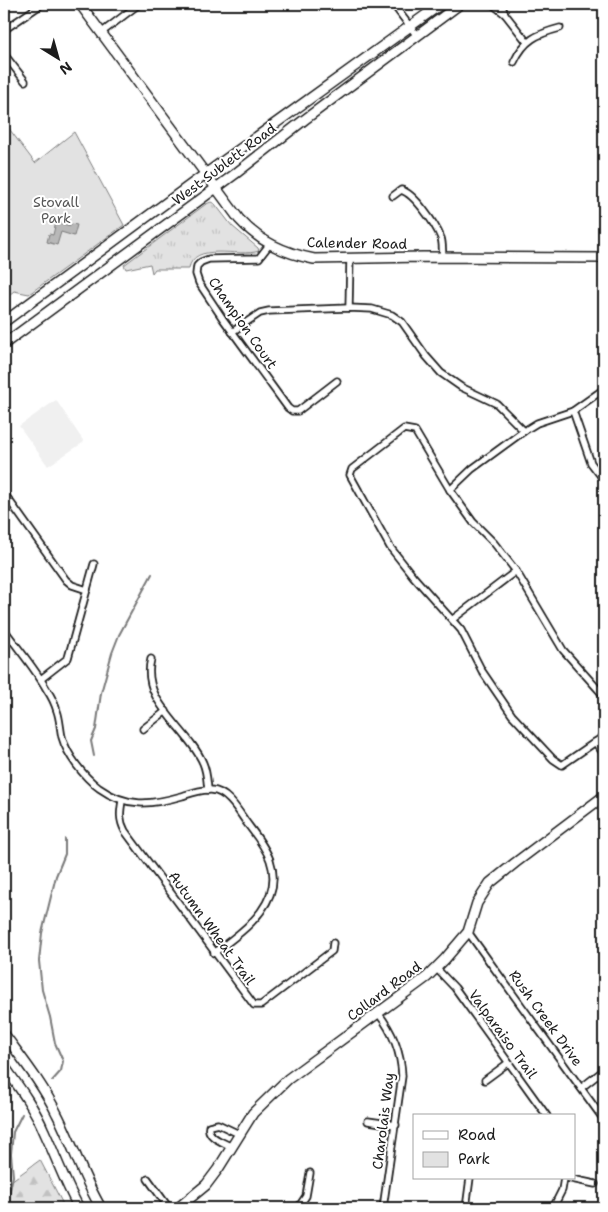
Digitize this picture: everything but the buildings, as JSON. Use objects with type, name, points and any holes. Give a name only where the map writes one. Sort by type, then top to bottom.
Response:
[{"type":"main road","name":"Calender Road","points":[[80,4],[205,174],[249,230],[269,245],[299,256],[314,259],[443,257],[604,258]]},
{"type":"main road","name":"West Sublett Road","points":[[4,322],[441,4]]},
{"type":"main road","name":"West Sublett Road","points":[[4,344],[216,188],[460,4]]},
{"type":"main road","name":"Collard Road","points":[[178,1208],[206,1185],[253,1113],[279,1087],[436,968],[468,932],[477,903],[490,883],[604,796]]},
{"type":"main road","points":[[4,1034],[53,1106],[84,1177],[101,1208]]},
{"type":"main road","points":[[4,1066],[32,1106],[79,1208]]},
{"type":"street","points":[[4,30],[42,4]]},
{"type":"street","points":[[101,32],[139,4]]},
{"type":"street","points":[[393,4],[417,36]]},
{"type":"street","points":[[492,4],[505,14],[527,42]]},
{"type":"street","points":[[501,4],[505,14]]},
{"type":"street","points":[[514,62],[520,50],[527,42],[546,32],[560,28]]},
{"type":"street","points":[[4,54],[25,81]]},
{"type":"street","points":[[393,196],[401,190],[410,194],[438,232],[443,257]]},
{"type":"street","name":"Champion Court","points":[[269,245],[259,258],[210,259],[201,262],[197,266],[196,274],[199,283],[232,332],[292,411],[298,411],[337,381]]},
{"type":"street","points":[[350,258],[350,308]]},
{"type":"street","points":[[232,332],[260,313],[269,310],[350,308],[372,309],[392,315],[402,322],[426,356],[441,373],[461,387],[497,404],[524,431]]},
{"type":"street","points":[[450,490],[472,469],[524,431],[537,423],[573,411],[604,389]]},
{"type":"street","points":[[573,411],[592,463],[604,480]]},
{"type":"street","points":[[604,696],[563,650],[516,571],[494,543],[473,522],[450,490],[415,431],[404,429],[352,469],[350,475],[390,547],[413,576],[462,630],[482,671],[512,715],[553,760],[562,766],[601,740],[604,754]]},
{"type":"street","points":[[4,493],[66,580],[72,585],[86,590]]},
{"type":"street","points":[[41,679],[68,658],[94,564]]},
{"type":"street","points":[[454,619],[516,571]]},
{"type":"street","points":[[4,629],[41,679],[57,710],[62,738],[70,756],[91,781],[122,801],[138,803],[154,803],[199,791],[208,790],[221,793],[238,808],[264,848],[270,861],[273,877],[271,893],[260,913],[241,932],[214,953]]},
{"type":"street","points":[[151,659],[148,670],[149,682],[154,694],[196,751],[203,764],[208,790]]},
{"type":"street","points":[[143,729],[166,711]]},
{"type":"street","name":"Autumn Wheat Trail","points":[[122,801],[120,823],[125,831],[254,1005],[261,1005],[332,951],[333,943]]},
{"type":"street","name":"Rush Creek Drive","points":[[468,932],[604,1120]]},
{"type":"street","name":"Valparaiso Trail","points":[[436,968],[455,988],[546,1114]]},
{"type":"street","name":"Charolais Way","points":[[378,1013],[393,1035],[401,1061],[402,1085],[384,1208]]},
{"type":"street","points":[[485,1080],[508,1063]]},
{"type":"street","points":[[581,1088],[604,1070]]},
{"type":"street","points":[[368,1121],[396,1125]]},
{"type":"street","points":[[232,1147],[210,1134],[209,1126],[218,1124],[239,1134]]},
{"type":"street","points":[[298,1208],[306,1196],[310,1173]]},
{"type":"street","points":[[148,1179],[169,1208]]},
{"type":"street","points":[[466,1208],[470,1180]]},
{"type":"street","points":[[553,1208],[564,1180]]},
{"type":"street","points":[[575,1180],[595,1184]]},
{"type":"shaded area","points":[[56,222],[71,226],[72,224],[77,225],[74,236],[61,232],[57,245],[47,242],[49,234],[53,235]]},
{"type":"shaded area","points":[[56,400],[84,442],[48,466],[19,426]]},
{"type":"green space","name":"Stovall Park","points":[[4,122],[35,163],[74,132],[124,225],[29,294],[14,291],[4,299]]},
{"type":"green space","points":[[211,202],[215,204],[232,226],[258,248],[259,251],[250,253],[218,252],[199,255],[192,260],[189,269],[155,269],[152,273],[150,264],[126,269],[124,265]]},
{"type":"green space","points":[[40,1160],[65,1208],[4,1208],[4,1186]]},
{"type":"waterway","points":[[94,756],[91,741],[96,729],[101,693],[112,653],[119,635],[152,574]]},
{"type":"waterway","points":[[52,1081],[61,1071],[63,1061],[55,1043],[42,990],[39,961],[42,933],[56,876],[65,854],[65,839]]},
{"type":"waterway","points":[[6,1208],[13,1176],[11,1154],[13,1132],[22,1114]]}]
